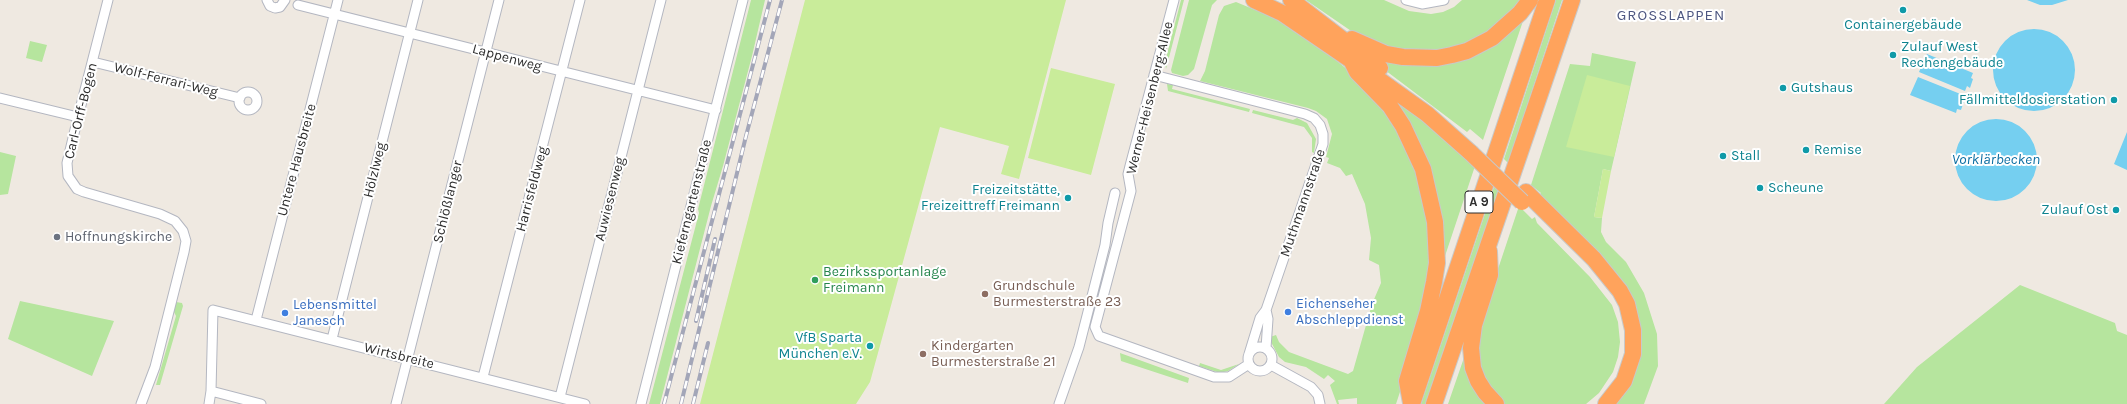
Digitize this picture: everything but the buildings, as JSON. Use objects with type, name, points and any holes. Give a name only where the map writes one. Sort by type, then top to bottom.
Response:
[{"type":"highway","points":[[1254,0],[1282,13],[1427,114],[1473,150]]},
{"type":"highway","points":[[1291,0],[1336,33],[1344,42],[1421,99],[1473,150],[1594,259],[1620,292],[1627,304],[1633,330],[1633,354],[1624,381],[1606,404]]},
{"type":"highway","points":[[1336,33],[1386,54],[1421,59],[1437,58],[1467,51],[1492,38],[1520,13],[1530,0]]},
{"type":"highway","name":"A 9","points":[[1411,404],[1547,0]]},
{"type":"highway","name":"A 9","points":[[1434,404],[1572,0]]},
{"type":"highway","points":[[1352,62],[1357,72],[1390,106],[1403,126],[1422,169],[1435,222],[1437,264],[1434,282],[1428,311],[1406,381],[1411,404]]},
{"type":"highway","points":[[1524,197],[1598,278],[1620,310],[1624,331],[1625,348],[1620,369],[1613,384],[1594,404]]},
{"type":"highway","points":[[1489,243],[1490,275],[1474,325],[1471,348],[1473,368],[1478,381],[1485,392],[1496,404]]},
{"type":"street","name":"Carl-Orff-Bogen","points":[[108,0],[67,163],[68,176],[77,189],[96,197],[160,214],[175,221],[183,230],[186,241],[157,359],[141,404]]},
{"type":"street","points":[[267,0],[270,6],[275,8],[280,7],[285,0]]},
{"type":"street","name":"Untere Hausbreite","points":[[256,320],[338,0]]},
{"type":"street","name":"Hölzlweg","points":[[332,339],[418,0]]},
{"type":"street","name":"Schlößlanger","points":[[396,404],[500,0]]},
{"type":"street","name":"Harrisfeldweg","points":[[483,377],[580,0]]},
{"type":"street","name":"Auwiesenweg","points":[[560,397],[660,0]]},
{"type":"street","name":"Kieferngartenstraße","points":[[641,404],[743,0]]},
{"type":"street","name":"Werner-Heisenberg-Allee","points":[[1174,0],[1130,166],[1129,183],[1131,191],[1095,327],[1099,336],[1221,378],[1229,377],[1249,364]]},
{"type":"street","points":[[1406,0],[1422,4],[1444,0]]},
{"type":"street","name":"Lappenweg","points":[[298,5],[410,32],[638,92],[716,110]]},
{"type":"street","name":"Wolf-Ferrari-Weg","points":[[93,62],[240,98]]},
{"type":"street","name":"Muthmannstraße","points":[[1154,75],[1305,114],[1314,118],[1320,125],[1323,134],[1323,144],[1266,310],[1260,318],[1249,354],[1249,364]]},
{"type":"street","points":[[0,98],[78,117]]},
{"type":"street","points":[[1059,404],[1079,347],[1105,245],[1108,223],[1115,194]]},
{"type":"street","name":"Wirtsbreite","points":[[211,391],[213,310],[585,404]]},
{"type":"street","name":"Muthmannstraße","points":[[1266,310],[1268,319],[1266,348],[1273,357],[1271,365]]},
{"type":"street","points":[[1249,354],[1258,347],[1266,348]]},
{"type":"street","points":[[1249,364],[1258,371],[1265,370],[1271,365],[1311,387],[1318,395],[1320,404]]},
{"type":"street","points":[[209,404],[211,391],[261,404]]},
{"type":"green space","points":[[751,0],[765,0],[752,56],[711,206],[660,404],[649,404],[699,213],[698,209]]},
{"type":"green space","name":"Bezirkssportanlage Freimann","points":[[805,0],[1066,0],[1019,179],[1001,174],[1009,146],[940,127],[870,382],[856,404],[700,404]]},
{"type":"green space","points":[[1181,0],[1184,0],[1166,69],[1165,62]]},
{"type":"green space","points":[[1189,0],[1217,0],[1212,5],[1194,69],[1188,75],[1183,76],[1172,73],[1171,70]]},
{"type":"green space","points":[[1306,0],[1384,0],[1409,11],[1431,14],[1443,12],[1454,7],[1462,0],[1523,0],[1501,25],[1456,49],[1404,53],[1357,35]]},
{"type":"green space","points":[[1556,0],[1562,0],[1508,163],[1504,159]]},
{"type":"green space","points":[[1236,2],[1277,19],[1322,49],[1364,83],[1409,146],[1433,238],[1419,334],[1396,404],[1357,404],[1357,398],[1338,400],[1339,404],[1337,404],[1330,385],[1335,381],[1328,375],[1324,379],[1306,367],[1285,362],[1279,357],[1271,342],[1270,337],[1276,335],[1279,342],[1289,352],[1348,374],[1353,371],[1372,304],[1381,283],[1379,265],[1369,260],[1371,238],[1365,204],[1352,174],[1346,176],[1340,168],[1327,163],[1329,158],[1326,157],[1332,134],[1327,119],[1316,111],[1308,108],[1200,81],[1205,71],[1219,15],[1224,6]]},
{"type":"green space","points":[[1523,21],[1483,140],[1470,129],[1467,132],[1369,58],[1421,64]]},
{"type":"green space","points":[[30,41],[47,45],[42,62],[26,58]]},
{"type":"green space","points":[[1592,53],[1636,62],[1611,171],[1603,169],[1594,217],[1602,218],[1601,232],[1606,242],[1626,262],[1644,293],[1657,334],[1658,366],[1644,404],[1611,404],[1626,383],[1631,308],[1539,196],[1541,193],[1531,185],[1570,64],[1590,66]]},
{"type":"green space","points":[[1051,68],[1115,84],[1091,175],[1028,158]]},
{"type":"green space","points":[[1587,75],[1630,86],[1614,157],[1566,147]]},
{"type":"green space","points":[[1167,84],[1173,85],[1172,89],[1250,109],[1249,112],[1168,91]]},
{"type":"green space","points":[[1386,94],[1419,115],[1475,166],[1443,262],[1439,219]]},
{"type":"green space","points":[[1253,110],[1293,120],[1297,118],[1307,123],[1316,139],[1314,153],[1312,152],[1312,138],[1304,127],[1252,113]]},
{"type":"green space","points":[[0,152],[16,156],[8,194],[0,195]]},
{"type":"green space","points":[[1603,169],[1611,171],[1602,218],[1594,217]]},
{"type":"green space","points":[[1495,184],[1499,188],[1426,404],[1421,404]]},
{"type":"green space","points":[[1519,206],[1532,219],[1535,217],[1537,223],[1590,277],[1612,305],[1618,322],[1620,342],[1618,357],[1613,372],[1599,393],[1586,404],[1502,404],[1489,391],[1476,359],[1480,323]]},
{"type":"green space","points":[[2020,285],[2115,323],[2117,331],[2127,335],[2127,404],[1884,404],[1917,367]]},
{"type":"green space","points":[[20,301],[114,321],[92,376],[8,339]]},
{"type":"green space","points":[[176,302],[182,303],[183,306],[160,385],[156,385],[176,316],[174,312]]},
{"type":"green space","points":[[1467,349],[1489,404],[1448,404]]},
{"type":"green space","points":[[1120,353],[1189,378],[1188,383],[1121,361]]},
{"type":"green space","points":[[1200,363],[1221,370],[1239,364],[1228,371],[1220,373],[1199,366]]},
{"type":"water","points":[[2027,0],[2068,0],[2052,5],[2040,5]]},
{"type":"water","points":[[2034,29],[2050,32],[2063,41],[2072,54],[2075,70],[2072,86],[2063,99],[2050,108],[2034,111],[2018,108],[2005,99],[1996,86],[1993,70],[1996,54],[2005,41],[2018,32]]},
{"type":"water","points":[[1927,54],[1973,73],[1970,88],[1967,86],[1965,91],[1919,72]]},
{"type":"water","points":[[1918,77],[1963,95],[1962,100],[1964,101],[1961,110],[1957,109],[1956,113],[1910,95]]},
{"type":"water","name":"Vorklärbecken","points":[[1996,119],[2012,122],[2025,131],[2034,144],[2037,160],[2034,176],[2025,189],[2012,198],[1996,201],[1980,198],[1967,189],[1958,176],[1955,160],[1958,144],[1967,131],[1980,122]]},
{"type":"water","points":[[2127,132],[2127,170],[2114,164]]},
{"type":"railway","points":[[664,404],[770,0]]},
{"type":"railway","points":[[681,404],[746,136],[782,0]]},
{"type":"railway","points":[[696,321],[715,239]]},
{"type":"railway","points":[[693,404],[708,343]]},
{"type":"place","name":"Containergebäude","points":[[1903,10]]},
{"type":"place","name":"Zulauf West Rechengebäude","points":[[1893,55]]},
{"type":"place","name":"Gutshaus","points":[[1783,88]]},
{"type":"place","name":"Fällmitteldosierstation","points":[[2114,100]]},
{"type":"place","name":"Remise","points":[[1806,150]]},
{"type":"place","name":"Stall","points":[[1723,156]]},
{"type":"place","name":"Scheune","points":[[1760,188]]},
{"type":"place","name":"Freizeitstätte, Freizeittreff Freimann","points":[[1068,198]]},
{"type":"place","name":"Zulauf Ost","points":[[2116,210]]},
{"type":"place","name":"Hoffnungskirche","points":[[57,237]]},
{"type":"place","name":"Bezirkssportanlage Freimann","points":[[815,280]]},
{"type":"place","name":"Grundschule Burmesterstraße 23","points":[[985,294]]},
{"type":"place","name":"Eichenseher Abschleppdienst","points":[[1288,312]]},
{"type":"place","name":"Lebensmittel Janesch","points":[[285,313]]},
{"type":"place","name":"VfB Sparta München e.V.","points":[[870,346]]},
{"type":"place","name":"Kindergarten Burmesterstraße 21","points":[[923,354]]},
{"type":"district","name":"GROSSLAPPEN","points":[[1671,16]]}]
